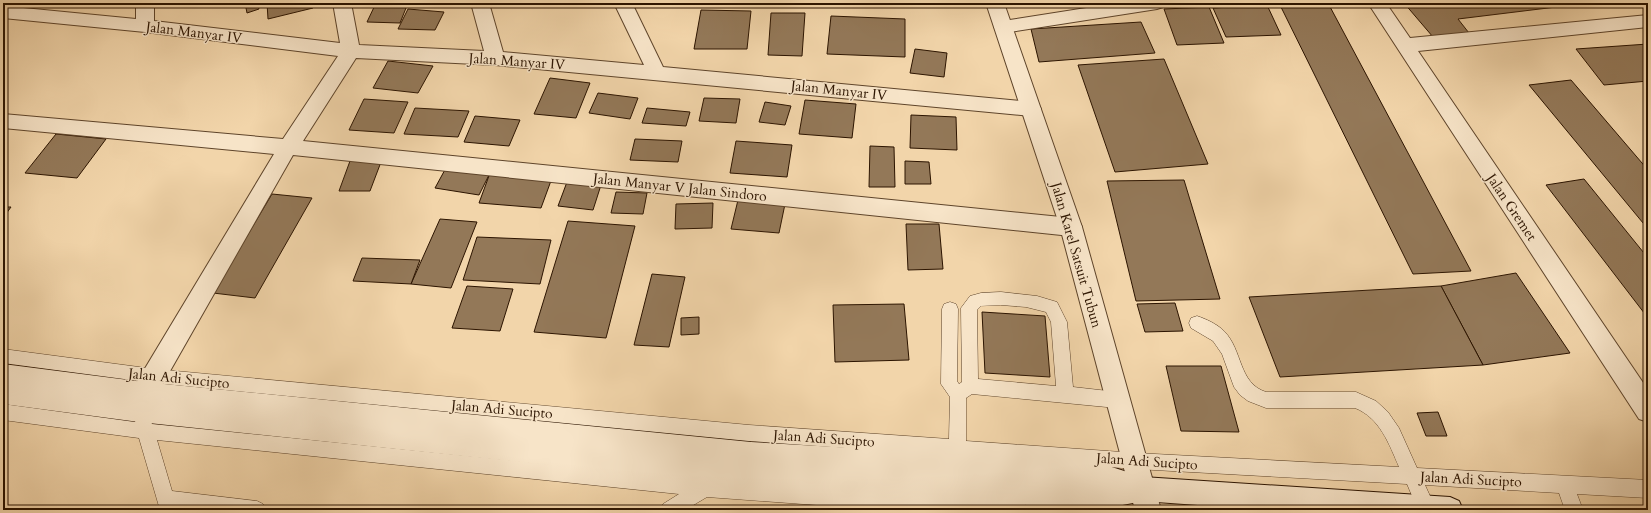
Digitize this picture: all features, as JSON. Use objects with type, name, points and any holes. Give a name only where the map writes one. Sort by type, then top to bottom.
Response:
[{"type":"street","points":[[145,3],[145,26]]},
{"type":"street","points":[[146,403],[288,147],[351,51],[342,3]]},
{"type":"street","points":[[480,3],[495,58]]},
{"type":"street","points":[[623,3],[654,66]]},
{"type":"street","name":"Jalan Karel Satsuit Tubun","points":[[995,3],[1071,227],[1117,400],[1136,461],[1146,500]]},
{"type":"street","points":[[1003,27],[1157,3]]},
{"type":"street","name":"Jalan Gremet","points":[[1377,3],[1648,411]]},
{"type":"street","name":"Jalan Manyar IV","points":[[3,12],[145,26],[351,51],[495,58],[1031,109]]},
{"type":"street","points":[[1410,45],[1648,21]]},
{"type":"street","name":"Jalan Manyar V Jalan Sindoro","points":[[3,121],[288,147],[1071,227]]},
{"type":"street","name":"Jalan Adi Sucipto","points":[[3,375],[146,403],[492,418],[606,429],[724,451],[814,448],[1096,474],[1146,500]]},
{"type":"street","name":"Jalan Adi Sucipto","points":[[3,393],[146,403],[724,451],[1097,497],[1146,500],[1439,509]]},
{"type":"lane","points":[[957,447],[964,390],[969,308],[975,301],[985,299],[1040,302],[1052,306],[1059,322],[1065,394]]},
{"type":"lane","points":[[950,308],[949,384],[964,390],[1065,394],[1117,400]]},
{"type":"lane","points":[[1197,323],[1218,336],[1227,349],[1241,385],[1246,392],[1255,398],[1266,400],[1356,400],[1370,406],[1382,417],[1393,434],[1412,476],[1439,509]]},
{"type":"lane","name":"Jalan Adi Sucipto","points":[[3,356],[146,403],[741,492],[1019,510]]},
{"type":"lane","name":"Jalan Adi Sucipto","points":[[3,412],[146,403]]},
{"type":"lane","points":[[146,403],[167,504],[257,510]]},
{"type":"lane","name":"Jalan Adi Sucipto","points":[[814,448],[957,447],[1136,461],[1648,489]]},
{"type":"lane","points":[[668,510],[707,487],[724,451]]},
{"type":"lane","points":[[1565,484],[1574,510]]},
{"type":"building","points":[[245,3],[257,3],[259,9],[247,13]]},
{"type":"building","points":[[267,3],[312,3],[313,8],[268,19]]},
{"type":"building","points":[[376,3],[408,3],[400,23],[367,22]]},
{"type":"building","points":[[854,3],[890,3],[855,6]]},
{"type":"building","points":[[1279,3],[1328,3],[1471,271],[1413,274]]},
{"type":"building","points":[[1404,3],[1589,3],[1458,19],[1469,33],[1433,37]]},
{"type":"building","points":[[1267,5],[1281,35],[1226,37],[1213,8]]},
{"type":"building","points":[[1209,7],[1224,43],[1177,45],[1164,9]]},
{"type":"building","points":[[408,9],[444,12],[435,30],[398,29]]},
{"type":"building","points":[[701,10],[751,11],[747,49],[694,49]]},
{"type":"building","points":[[771,13],[805,13],[802,56],[768,55]]},
{"type":"building","points":[[831,16],[905,19],[905,57],[827,54]]},
{"type":"building","points":[[1141,22],[1155,53],[1039,62],[1031,29]]},
{"type":"building","points":[[1648,44],[1648,81],[1604,85],[1576,49]]},
{"type":"building","points":[[915,49],[947,53],[944,77],[910,73]]},
{"type":"building","points":[[1164,59],[1208,164],[1115,172],[1078,65]]},
{"type":"building","points":[[388,61],[433,66],[418,93],[373,88]]},
{"type":"building","points":[[550,78],[590,83],[576,118],[534,114]]},
{"type":"building","points":[[1571,80],[1648,170],[1648,229],[1529,85]]},
{"type":"building","points":[[598,93],[638,98],[630,119],[589,113]]},
{"type":"building","points":[[704,98],[740,99],[736,123],[699,121]]},
{"type":"building","points":[[364,99],[408,102],[394,133],[349,130]]},
{"type":"building","points":[[805,100],[856,104],[852,138],[799,134]]},
{"type":"building","points":[[765,102],[791,106],[785,125],[759,122]]},
{"type":"building","points":[[415,108],[469,111],[458,137],[404,134]]},
{"type":"building","points":[[647,108],[690,112],[686,126],[642,123]]},
{"type":"building","points":[[911,115],[956,117],[957,150],[910,148]]},
{"type":"building","points":[[475,116],[520,120],[509,146],[464,142]]},
{"type":"building","points":[[56,134],[106,139],[77,178],[25,173]]},
{"type":"building","points":[[635,139],[682,141],[678,162],[630,160]]},
{"type":"building","points":[[736,141],[792,145],[787,177],[730,173]]},
{"type":"building","points":[[870,146],[894,147],[895,187],[869,187]]},
{"type":"building","points":[[350,161],[381,162],[370,191],[339,191]]},
{"type":"building","points":[[905,161],[929,162],[931,184],[905,184]]},
{"type":"building","points":[[447,166],[490,173],[479,195],[435,188]]},
{"type":"building","points":[[490,173],[552,178],[541,208],[479,203]]},
{"type":"building","points":[[1584,179],[1648,258],[1648,318],[1546,185]]},
{"type":"building","points":[[1184,180],[1220,299],[1136,301],[1107,181]]},
{"type":"building","points":[[567,182],[601,185],[593,210],[558,206]]},
{"type":"building","points":[[616,192],[647,193],[643,214],[611,213]]},
{"type":"building","points":[[272,194],[312,198],[255,298],[213,293]]},
{"type":"building","points":[[738,200],[785,204],[779,233],[731,229]]},
{"type":"building","points":[[713,203],[712,228],[675,229],[676,204]]},
{"type":"building","points":[[3,207],[11,207],[3,218]]},
{"type":"building","points":[[440,219],[477,222],[451,288],[411,284]]},
{"type":"building","points":[[568,221],[635,226],[606,338],[534,332]]},
{"type":"building","points":[[906,224],[939,224],[943,269],[908,270]]},
{"type":"building","points":[[477,237],[551,240],[540,284],[463,280]]},
{"type":"building","points":[[362,258],[420,260],[411,284],[353,281]]},
{"type":"building","points":[[1516,273],[1570,353],[1483,365],[1441,286]]},
{"type":"building","points":[[652,274],[685,277],[669,347],[634,345]]},
{"type":"building","points":[[467,286],[513,289],[500,331],[452,328]]},
{"type":"building","points":[[1441,286],[1483,365],[1280,377],[1249,297]]},
{"type":"building","points":[[1175,303],[1183,331],[1145,332],[1137,304]]},
{"type":"building","points":[[904,304],[909,360],[835,362],[833,305]]},
{"type":"building","points":[[982,312],[1045,316],[1050,377],[985,373]]},
{"type":"building","points":[[699,317],[699,334],[681,335],[681,318]]},
{"type":"building","points":[[1166,366],[1221,366],[1239,432],[1181,431]]},
{"type":"building","points":[[1438,412],[1447,436],[1426,436],[1417,413]]}]
